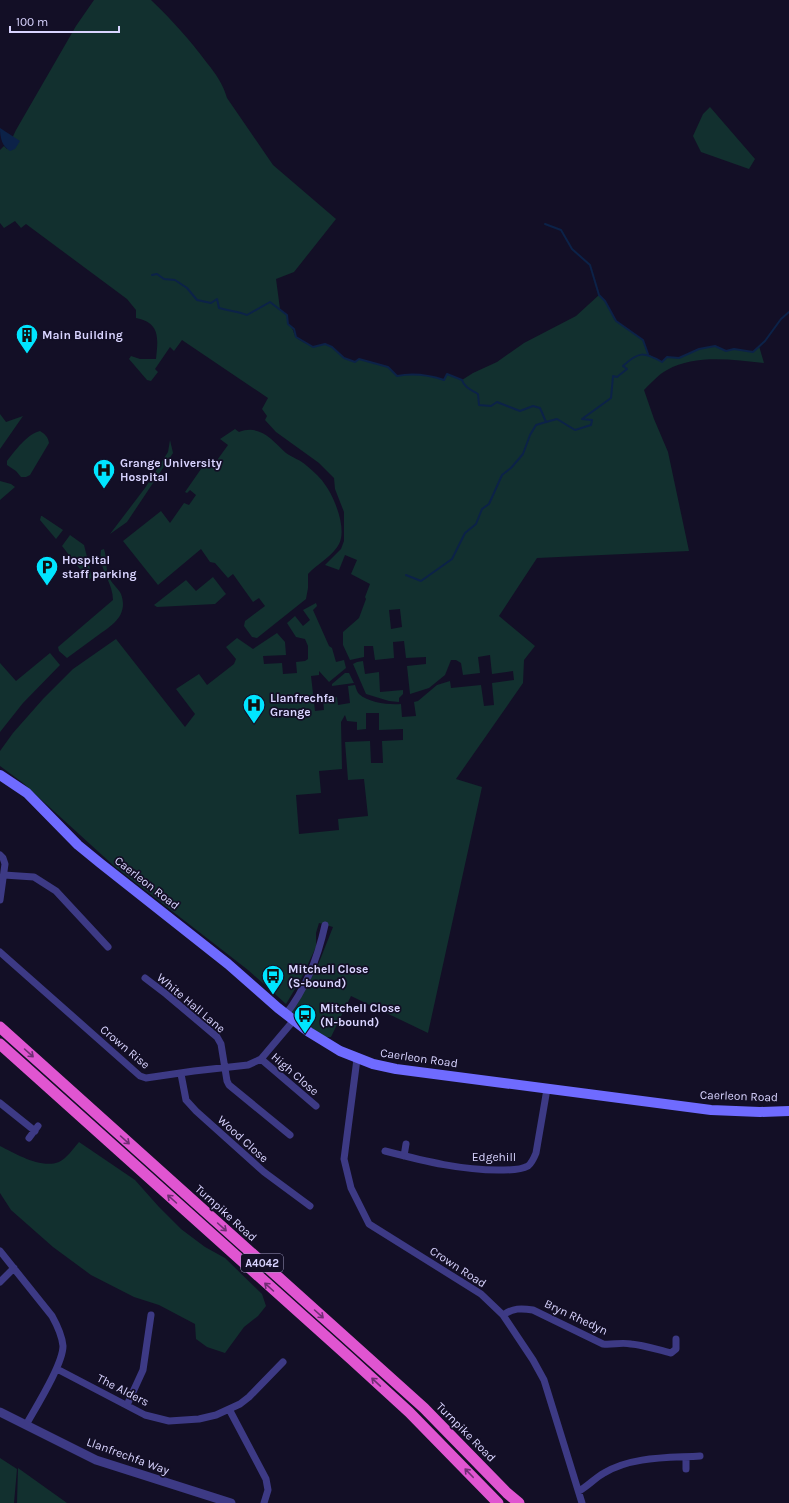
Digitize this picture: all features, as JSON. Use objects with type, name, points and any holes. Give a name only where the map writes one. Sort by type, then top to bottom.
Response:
[{"type":"highway","name":"Turnpike Road","points":[[0,1027],[424,1408],[507,1493],[519,1503]]},
{"type":"highway","name":"A4042","points":[[0,1044],[409,1412],[498,1503]]},
{"type":"main road","name":"Caerleon Road","points":[[0,775],[27,793],[78,845],[228,964],[290,1017],[328,1044],[357,1058],[373,1064],[396,1069],[711,1110],[760,1112],[789,1111]]},
{"type":"street","points":[[0,855],[5,864],[0,900]]},
{"type":"street","points":[[4,874],[34,877],[56,891],[108,947]]},
{"type":"street","name":"Crown Rise","points":[[0,952],[140,1076],[146,1078],[248,1065],[261,1059],[290,1017],[309,979],[325,925]]},
{"type":"street","name":"White Hall Lane","points":[[145,978],[217,1037],[221,1044],[224,1068],[229,1085],[290,1135]]},
{"type":"street","name":"Crown Road","points":[[357,1058],[344,1159],[351,1188],[369,1224],[481,1294],[503,1315],[533,1360],[544,1380],[581,1497]]},
{"type":"street","name":"High Close","points":[[261,1059],[316,1106]]},
{"type":"street","name":"Wood Close","points":[[181,1074],[186,1100],[196,1111],[264,1172],[310,1206]]},
{"type":"street","name":"Edgehill","points":[[386,1151],[435,1164],[486,1170],[516,1169],[528,1166],[534,1159],[536,1153],[547,1089]]},
{"type":"street","points":[[0,1103],[36,1128],[29,1138]]},
{"type":"street","points":[[404,1156],[406,1144]]},
{"type":"street","points":[[0,1251],[52,1316],[58,1326],[63,1346],[61,1357],[56,1369],[26,1425]]},
{"type":"street","points":[[0,1282],[14,1268]]},
{"type":"street","name":"Bryn Rhedyn","points":[[503,1315],[510,1310],[521,1308],[533,1310],[603,1344],[632,1344],[671,1353],[676,1349],[676,1339]]},
{"type":"street","points":[[127,1406],[143,1370],[152,1315]]},
{"type":"street","name":"The Alders","points":[[56,1369],[145,1415],[169,1421],[199,1419],[216,1415],[240,1404],[249,1397],[283,1362]]},
{"type":"street","points":[[229,1409],[266,1479],[268,1490],[264,1503]]},
{"type":"street","name":"Llanfrechfa Way","points":[[0,1412],[96,1460],[231,1503]]},
{"type":"street","points":[[581,1497],[604,1472],[623,1465],[641,1460],[700,1456]]},
{"type":"street","points":[[686,1457],[686,1469]]},
{"type":"green space","points":[[94,0],[151,0],[194,46],[213,71],[227,98],[273,165],[336,219],[294,272],[276,279],[280,309],[287,315],[288,324],[298,339],[313,347],[325,344],[332,347],[344,358],[355,362],[359,359],[388,367],[397,376],[420,375],[444,380],[447,374],[462,380],[497,362],[524,343],[576,316],[599,295],[605,301],[616,321],[643,340],[648,354],[662,362],[667,357],[679,358],[699,349],[715,346],[726,351],[734,349],[752,352],[759,346],[764,363],[714,359],[690,362],[678,365],[664,372],[644,390],[668,452],[689,551],[537,558],[499,616],[535,646],[524,660],[523,683],[456,779],[482,787],[428,1033],[351,996],[331,1037],[323,1037],[291,1012],[316,970],[333,927],[319,923],[316,933],[316,947],[301,979],[286,1004],[248,970],[114,866],[23,783],[0,766],[0,751],[13,733],[43,699],[73,669],[116,639],[185,727],[195,714],[176,689],[199,674],[207,685],[234,664],[236,659],[226,647],[237,638],[253,649],[277,633],[285,642],[286,655],[263,656],[264,664],[282,663],[283,674],[297,673],[296,662],[305,661],[308,659],[308,646],[305,639],[296,637],[287,623],[295,616],[303,626],[310,620],[303,610],[316,603],[317,606],[313,610],[329,646],[332,648],[336,662],[344,660],[346,668],[329,682],[319,671],[319,675],[311,676],[315,711],[324,710],[323,699],[337,697],[338,705],[350,703],[348,686],[355,685],[359,694],[368,700],[385,704],[401,704],[402,717],[416,716],[414,702],[418,701],[437,685],[450,681],[451,688],[481,685],[484,706],[494,705],[492,683],[514,680],[513,671],[492,674],[490,655],[478,657],[480,673],[463,675],[461,663],[456,660],[451,660],[445,675],[429,688],[410,694],[407,666],[426,664],[426,657],[406,658],[404,641],[393,642],[394,658],[375,660],[373,646],[364,646],[364,657],[350,660],[343,645],[343,632],[359,618],[370,584],[351,574],[357,560],[345,555],[339,570],[325,565],[341,549],[344,541],[344,512],[335,489],[334,478],[319,463],[276,432],[265,420],[267,416],[262,409],[268,398],[182,340],[174,351],[170,347],[155,369],[158,372],[151,381],[147,380],[129,359],[131,356],[140,359],[156,359],[156,333],[150,324],[144,320],[136,318],[136,310],[127,299],[26,224],[21,228],[15,221],[4,228],[0,223],[0,150],[4,146],[7,149],[16,130],[76,26]],"holes":[[[400,609],[402,627],[391,629],[389,610]],[[366,713],[379,713],[379,730],[403,729],[403,740],[382,741],[383,763],[371,763],[370,741],[345,742],[348,780],[364,779],[368,816],[338,819],[339,830],[299,834],[296,795],[321,793],[319,771],[342,769],[341,722],[345,715],[347,721],[357,722],[357,730],[366,729]]]},
{"type":"green space","points":[[710,107],[755,159],[749,169],[701,152],[693,136],[703,114]]},
{"type":"green space","points":[[0,414],[6,422],[23,416],[0,449]]},
{"type":"green space","points":[[235,429],[239,432],[253,430],[265,435],[286,453],[302,462],[322,480],[336,506],[342,530],[337,548],[308,574],[306,599],[257,638],[252,637],[244,626],[245,621],[265,606],[259,598],[253,602],[233,574],[228,578],[215,563],[210,562],[201,549],[158,585],[123,541],[161,511],[170,523],[184,503],[189,505],[196,495],[190,490],[187,493],[185,492],[208,459],[215,463],[228,445],[220,439]]},
{"type":"green space","points":[[40,431],[46,436],[49,443],[30,475],[21,477],[16,471],[7,465],[7,461],[26,439]]},
{"type":"green space","points":[[170,440],[173,453],[127,522],[110,534],[145,488],[168,452]]},
{"type":"green space","points":[[0,481],[11,484],[15,487],[0,500]]},
{"type":"green space","points":[[41,516],[63,530],[56,539],[40,520]]},
{"type":"green space","points":[[70,535],[84,545],[92,577],[90,579],[87,578],[62,546]]},
{"type":"green space","points":[[104,549],[108,575],[121,594],[123,608],[121,614],[113,624],[67,658],[59,651],[58,647],[113,600],[111,587],[103,569],[101,550]]},
{"type":"green space","points":[[213,577],[226,594],[215,604],[157,607],[154,605],[186,580],[196,591]]},
{"type":"green space","points":[[50,653],[60,665],[23,703],[0,732],[0,663],[16,681]]},
{"type":"green space","points":[[363,661],[365,674],[379,672],[380,692],[403,690],[403,694],[399,698],[399,702],[389,701],[366,694],[353,664]]},
{"type":"green space","points":[[345,673],[349,673],[354,683],[332,686],[332,684]]},
{"type":"green space","points":[[79,1142],[135,1180],[181,1229],[205,1247],[225,1258],[262,1294],[266,1306],[258,1316],[244,1327],[225,1353],[207,1347],[196,1339],[195,1324],[159,1305],[134,1297],[91,1275],[53,1247],[11,1210],[0,1193],[0,1146],[29,1160],[44,1164],[52,1164],[65,1158]]},
{"type":"green space","points":[[0,1458],[17,1469],[14,1503],[0,1503]]},
{"type":"green space","points":[[18,1468],[67,1503],[17,1503]]},
{"type":"water","points":[[0,128],[20,141],[15,149],[10,151],[5,147],[1,138]]},
{"type":"waterway","points":[[545,224],[561,230],[572,249],[590,265],[599,295],[605,301],[616,321],[643,340],[648,354]]},
{"type":"waterway","points":[[152,275],[157,274],[164,279],[175,280],[187,288],[197,300],[211,303],[217,299],[219,308],[247,315],[270,302],[287,315],[288,324],[294,329],[296,337],[313,347],[325,344],[332,347],[344,358],[355,362],[359,359],[388,367],[397,376],[420,375],[444,380],[447,374],[462,380],[470,390],[478,394],[479,405],[491,406],[497,402],[520,411],[533,406],[540,408],[546,422],[557,419],[575,430],[591,425],[592,420],[582,419],[611,398],[613,376],[617,377],[627,369],[623,366],[633,358],[646,355],[662,362],[667,357],[679,358],[699,349],[715,346],[726,351],[734,349],[753,352],[765,341],[781,319],[789,312]]},
{"type":"waterway","points":[[406,575],[421,581],[452,559],[465,533],[476,524],[482,509],[489,504],[502,475],[511,468],[523,454],[530,435],[536,425],[546,422]]},
{"type":"place","name":"Main Building","points":[[27,354]]},
{"type":"place","name":"Grange University Hospital","points":[[104,490]]},
{"type":"place","name":"Hospital staff parking","points":[[47,586]]},
{"type":"place","name":"Llanfrechfa Grange","points":[[254,724]]},
{"type":"place","name":"Mitchell Close (S-bound)","points":[[273,996]]},
{"type":"place","name":"Mitchell Close (N-bound)","points":[[305,1034]]}]
